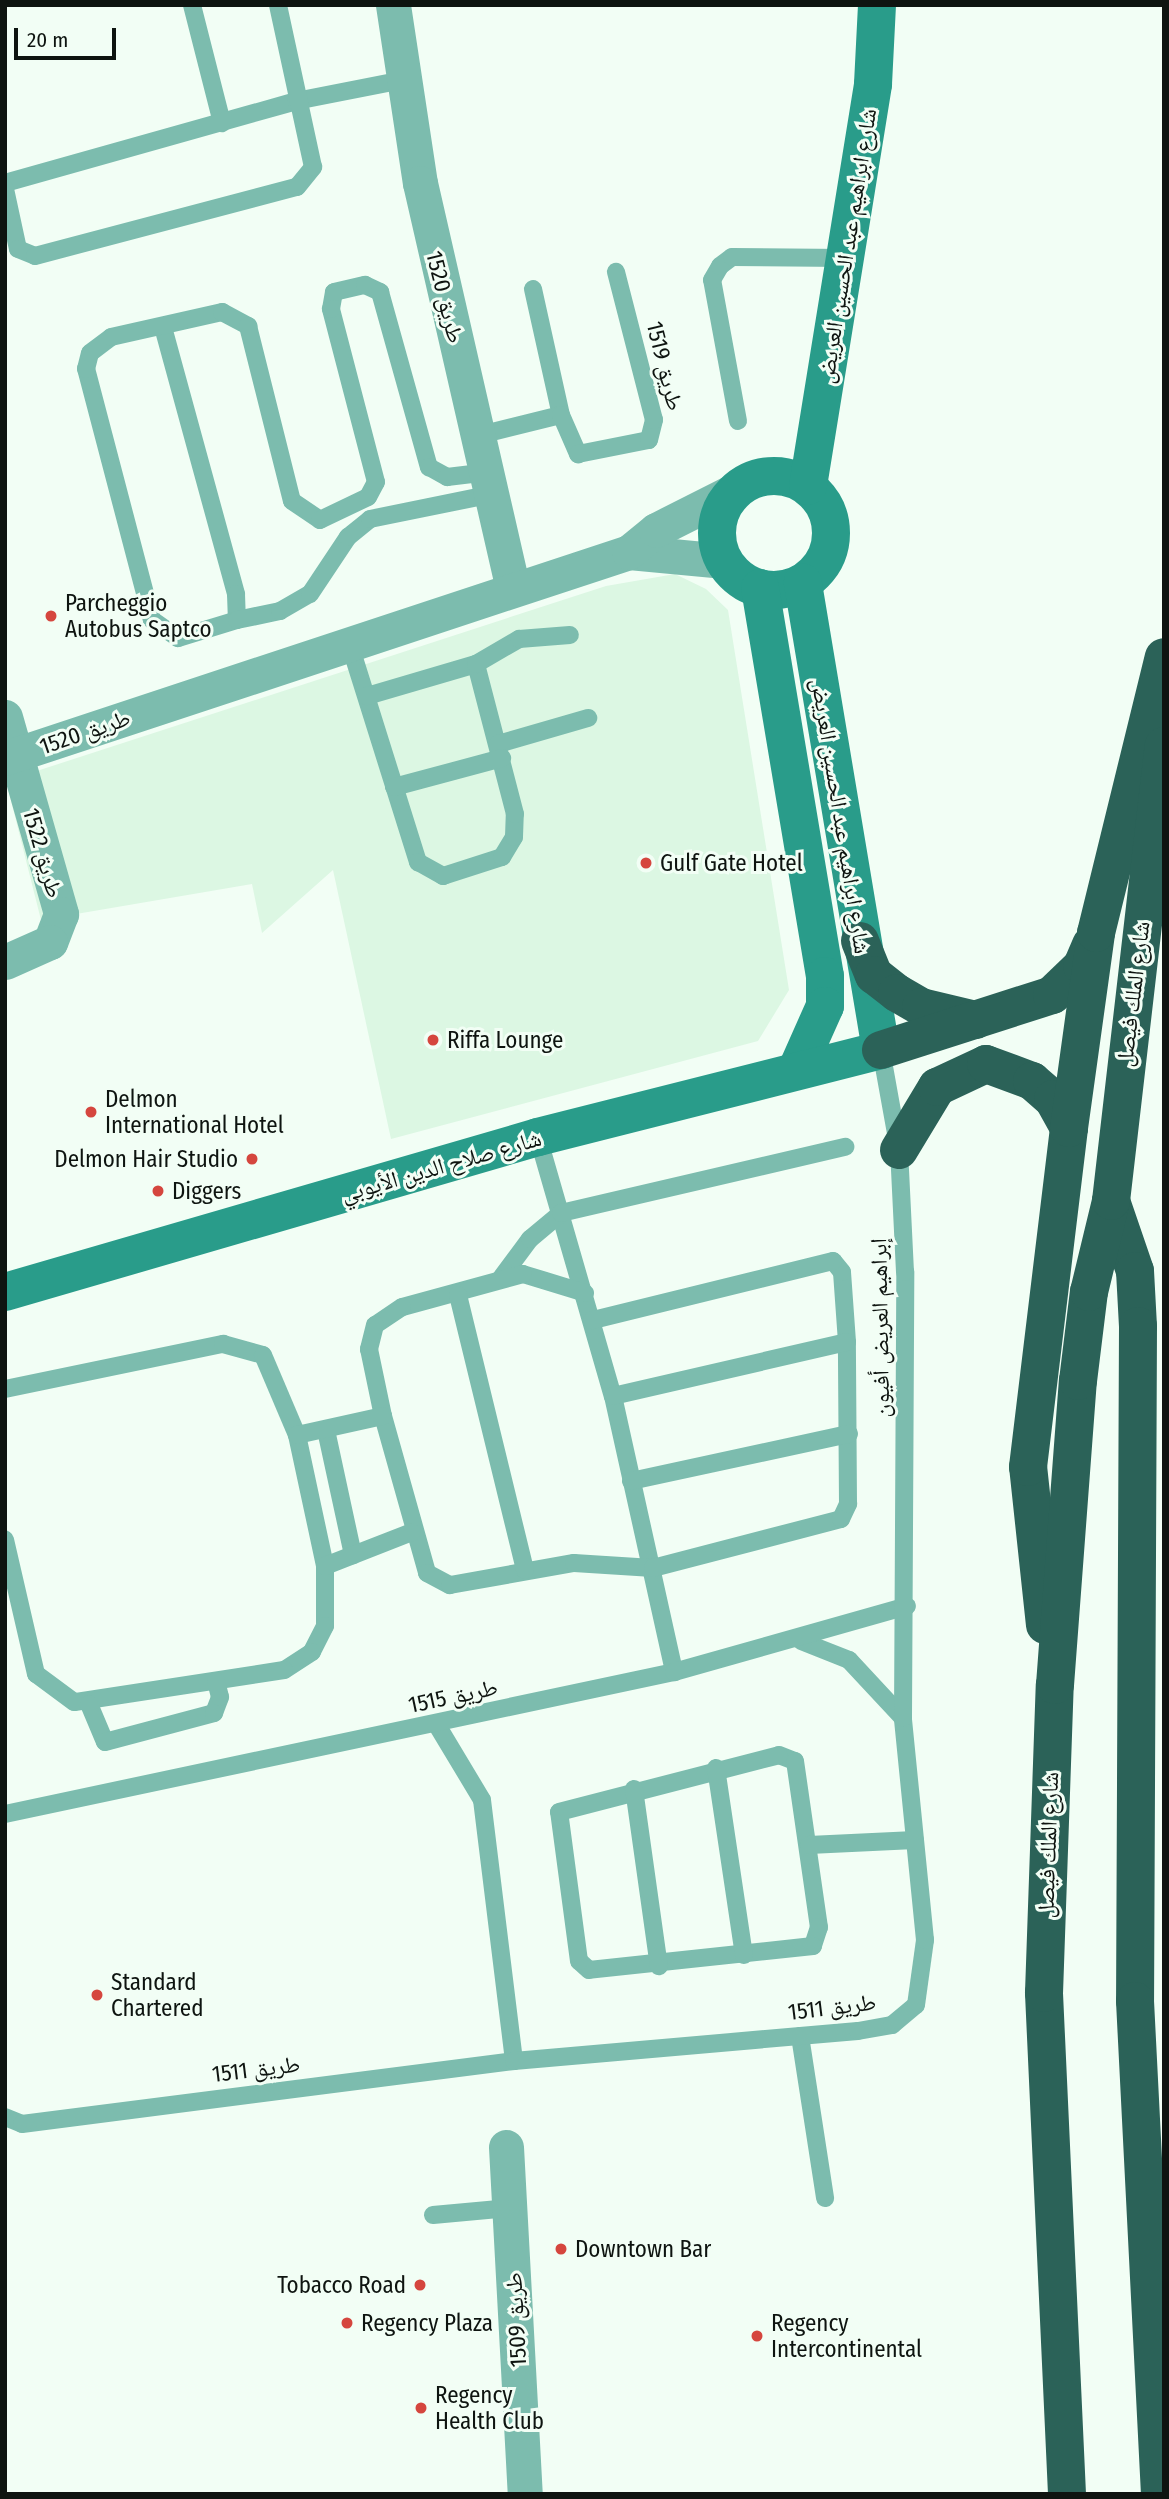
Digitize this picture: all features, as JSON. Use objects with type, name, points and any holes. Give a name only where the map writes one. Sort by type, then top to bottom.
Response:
[{"type":"highway","points":[[1055,1685],[1033,1549],[1028,1467],[1069,1128],[1097,933],[1164,657]]},
{"type":"highway","name":"شارع الملك فيصل","points":[[1068,2494],[1044,1993],[1055,1685],[1088,1292],[1111,1201],[1164,746]]},
{"type":"highway","points":[[881,1050],[980,1020],[1068,982],[1097,933]]},
{"type":"highway","points":[[860,942],[874,975],[897,993],[942,1014],[980,1020]]},
{"type":"highway","points":[[899,1150],[937,1087],[986,1064],[1032,1081],[1053,1099],[1069,1128]]},
{"type":"highway","name":"شارع الملك فيصل","points":[[1111,1201],[1135,1271],[1138,1326],[1135,2001],[1160,2494]]},
{"type":"highway","points":[[1135,2001],[1164,2170]]},
{"type":"street","name":"طريق 1520","points":[[393,5],[403,80],[437,266],[480,435],[512,586]]},
{"type":"street","name":"شارع ابراهيم عبد الحسين العريض","points":[[808,486],[873,84],[877,5]]},
{"type":"street","points":[[774,476],[808,486],[831,527],[825,559],[803,582],[760,588],[725,561],[717,530],[739,488],[774,476]]},
{"type":"street","name":"طريق 1520","points":[[629,552],[656,530],[739,488]]},
{"type":"street","name":"طريق 1520","points":[[10,757],[512,586],[629,552],[725,561]]},
{"type":"street","name":"شارع ابراهيم عبد الحسين العريض","points":[[803,582],[860,942],[881,1050]]},
{"type":"street","name":"شارع ابراهيم عبد الحسين العريض","points":[[760,588],[825,976],[825,1006],[796,1071]]},
{"type":"street","name":"طريق 1522","points":[[5,717],[10,757],[61,914],[50,942],[5,962]]},
{"type":"street","name":"شارع صلاح الدين الأيوبي","points":[[5,1292],[538,1138],[881,1050]]},
{"type":"street","name":"طريق 1509","points":[[506,2147],[525,2494]]},
{"type":"lane","points":[[192,5],[222,124]]},
{"type":"lane","points":[[5,189],[18,249],[35,256],[297,187],[313,167],[296,101],[278,5]]},
{"type":"lane","points":[[5,183],[296,101],[403,80]]},
{"type":"lane","points":[[738,421],[712,280],[720,266],[732,257],[845,258]]},
{"type":"lane","name":"طريق 1519","points":[[561,415],[578,454],[649,440],[654,431],[616,272]]},
{"type":"lane","points":[[365,285],[380,292],[429,467],[447,477],[491,483],[370,519],[348,537],[310,594],[280,611],[237,620],[178,638],[152,620],[86,369],[90,353],[111,337],[222,312],[248,326],[292,501],[320,520],[369,497],[376,482],[331,309],[334,292],[365,285]]},
{"type":"lane","points":[[480,435],[561,415],[533,289]]},
{"type":"lane","points":[[163,327],[236,594],[237,620]]},
{"type":"lane","points":[[367,696],[476,664],[519,639],[570,635]]},
{"type":"lane","points":[[349,642],[418,862],[433,873],[452,875],[493,863],[514,837],[516,814],[476,664]]},
{"type":"lane","points":[[394,787],[588,718]]},
{"type":"lane","name":"إبراهيم العريض أفيون","points":[[881,1050],[899,1150],[907,1606]]},
{"type":"lane","points":[[538,1138],[613,1396],[674,1672]]},
{"type":"lane","points":[[500,1278],[530,1239],[561,1213],[845,1147]]},
{"type":"lane","points":[[585,1293],[534,1276],[500,1278],[458,1295],[402,1307],[375,1325],[369,1349],[383,1416],[412,1532],[427,1573],[450,1585],[574,1563],[653,1568],[841,1519],[848,1504],[847,1342],[842,1272],[826,1258],[592,1320]]},
{"type":"lane","points":[[458,1295],[525,1570]]},
{"type":"lane","points":[[613,1396],[847,1342]]},
{"type":"lane","points":[[5,1390],[239,1344],[270,1364],[297,1435],[325,1566],[325,1626],[312,1652],[284,1670],[89,1704],[60,1697],[36,1674],[10,1579],[5,1540]]},
{"type":"lane","points":[[297,1435],[383,1416]]},
{"type":"lane","points":[[327,1430],[353,1555]]},
{"type":"lane","points":[[631,1480],[849,1434]]},
{"type":"lane","points":[[325,1566],[412,1532]]},
{"type":"lane","name":"طريق 1515","points":[[5,1814],[437,1725],[674,1672],[801,1641],[907,1606]]},
{"type":"lane","name":"طريق 1511","points":[[5,2116],[22,2124],[514,2062],[892,2025],[916,2006],[925,1940],[903,1718],[907,1606]]},
{"type":"lane","points":[[801,1641],[849,1660],[903,1718]]},
{"type":"lane","points":[[89,1704],[106,1742],[214,1713],[220,1697],[216,1681]]},
{"type":"lane","points":[[437,1725],[482,1800],[514,2062]]},
{"type":"lane","points":[[779,1755],[795,1761],[809,1845],[819,1938],[813,1946],[595,1973],[579,1961],[557,1821],[566,1805],[634,1789],[779,1755]]},
{"type":"lane","points":[[716,1768],[744,1955]]},
{"type":"lane","points":[[634,1789],[659,1966]]},
{"type":"lane","points":[[809,1845],[915,1840]]},
{"type":"lane","points":[[800,2036],[825,2199]]},
{"type":"lane","points":[[433,2214],[509,2208]]},
{"type":"shaded area","points":[[675,574],[706,589],[728,610],[789,990],[758,1041],[391,1139],[333,870],[262,933],[252,884],[41,920],[6,781],[606,586]]},
{"type":"place","name":"Parcheggio Autobus Saptco","points":[[51,616]]},
{"type":"place","name":"Gulf Gate Hotel","points":[[646,863]]},
{"type":"place","name":"Riffa Lounge","points":[[433,1040]]},
{"type":"place","name":"Delmon International Hotel","points":[[91,1112]]},
{"type":"place","name":"Delmon Hair Studio","points":[[252,1159]]},
{"type":"place","name":"Diggers","points":[[158,1191]]},
{"type":"place","name":"Standard Chartered","points":[[97,1995]]},
{"type":"place","name":"Downtown Bar","points":[[561,2249]]},
{"type":"place","name":"Tobacco Road","points":[[420,2285]]},
{"type":"place","name":"Regency Plaza","points":[[347,2323]]},
{"type":"place","name":"Regency Intercontinental","points":[[757,2336]]},
{"type":"place","name":"Regency Health Club","points":[[421,2408]]}]
